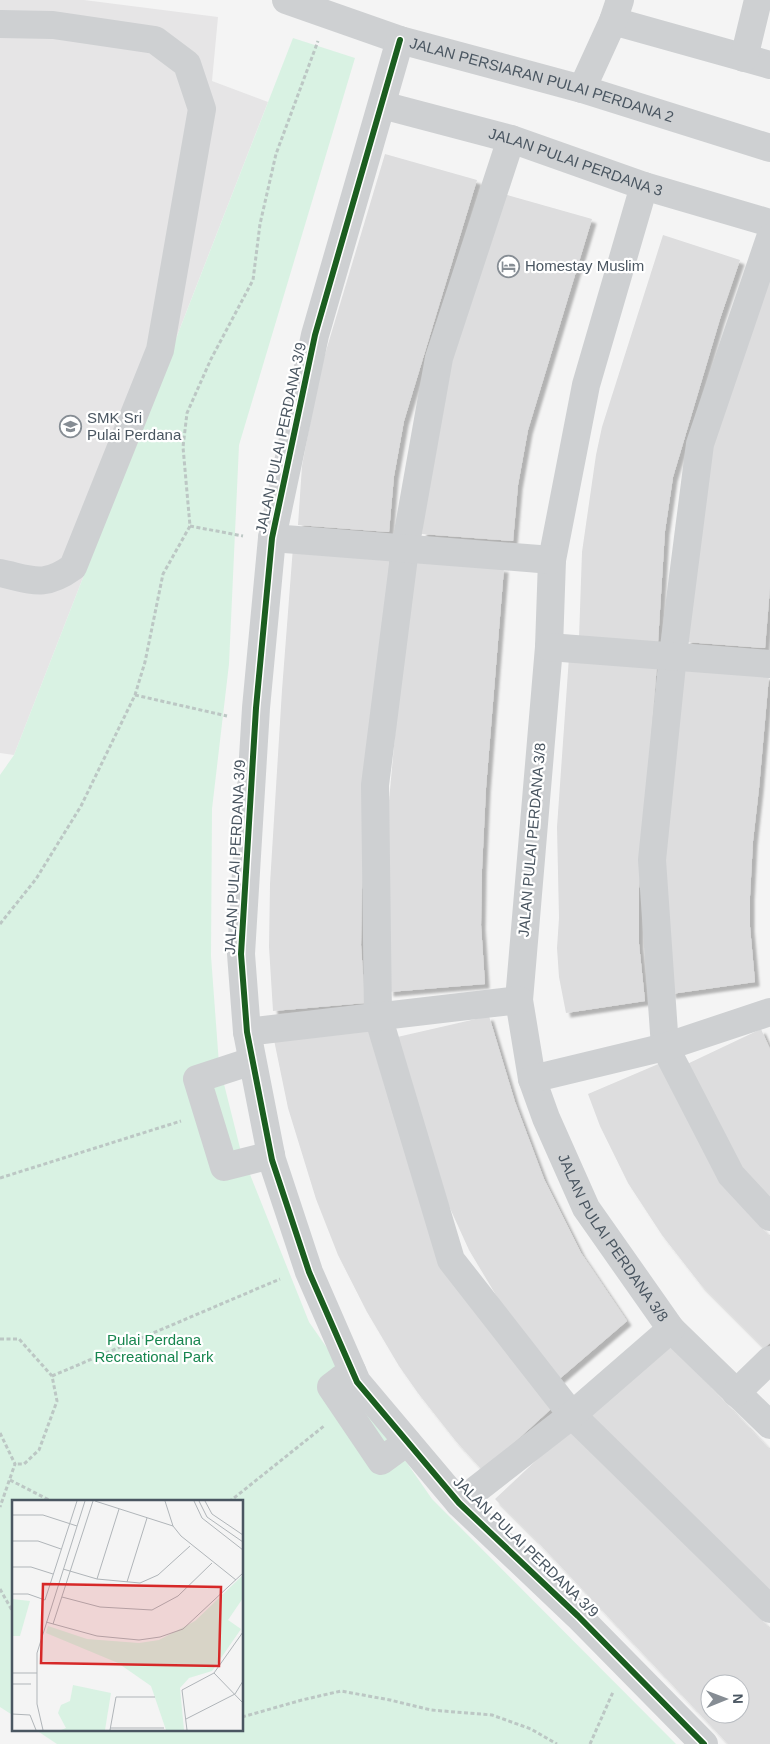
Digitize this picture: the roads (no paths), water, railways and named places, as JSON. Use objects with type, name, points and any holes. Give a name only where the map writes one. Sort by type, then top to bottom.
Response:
[{"type":"street","name":"JALAN PERSIARAN PULAI PERDANA 2","points":[[286,0],[400,40],[582,89],[770,148]]},
{"type":"street","points":[[744,58],[758,0]]},
{"type":"street","points":[[582,89],[616,10],[744,58],[770,65]]},
{"type":"street","points":[[0,24],[53,25],[155,40],[187,64],[202,109],[160,350],[73,567],[59,578],[40,582],[0,573]]},
{"type":"street","name":"JALAN PULAI PERDANA 3/9","points":[[400,40],[315,335],[272,538],[256,720],[241,954],[247,1032],[252,1061],[271,1155],[309,1272],[357,1382],[459,1503],[578,1616],[704,1744]]},
{"type":"street","name":"JALAN PULAI PERDANA 3","points":[[382,105],[511,139],[644,186],[770,223]]},
{"type":"street","points":[[511,139],[439,358],[405,549],[375,785],[378,1016],[451,1260],[572,1415],[770,1609]]},
{"type":"street","name":"JALAN PULAI PERDANA 3/8","points":[[644,186],[586,385],[552,560],[549,647],[519,1000],[532,1079],[546,1118],[586,1208],[671,1330],[770,1426]]},
{"type":"street","points":[[770,238],[700,444],[673,655],[652,860],[665,1047],[731,1175],[770,1217]]},
{"type":"street","points":[[272,538],[552,560]]},
{"type":"street","points":[[549,647],[673,655],[770,664]]},
{"type":"street","points":[[247,1032],[519,1000]]},
{"type":"street","points":[[532,1079],[665,1047],[770,1012]]},
{"type":"street","points":[[252,1061],[197,1080],[224,1167],[271,1155]]},
{"type":"street","points":[[459,1503],[572,1415],[671,1330]]},
{"type":"street","points":[[736,1393],[770,1360]]},
{"type":"street","points":[[352,1371],[331,1387],[381,1461],[408,1442]]},
{"type":"place","name":"Homestay Muslim","points":[[509,266]]},
{"type":"place","name":"SMK Sri Pulai Perdana","points":[[71,427]]},
{"type":"park label","name":"Pulai Perdana Recreational Park","points":[[154,1348]]}]
